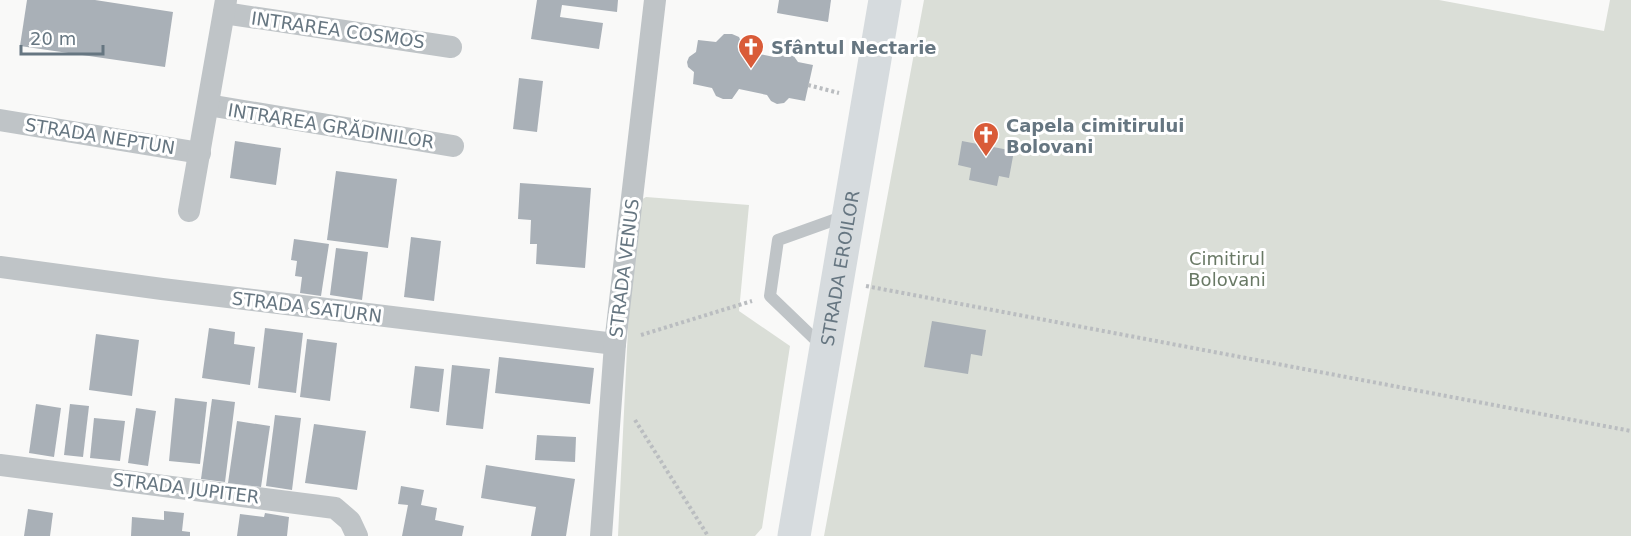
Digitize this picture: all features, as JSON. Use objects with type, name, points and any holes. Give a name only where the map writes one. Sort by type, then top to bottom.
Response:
[{"type":"street","name":"STRADA VENUS","points":[[601,536],[611,381],[655,0]]},
{"type":"street","name":"STRADA EROILOR","points":[[794,536],[885,0]]},
{"type":"street","name":"INTRAREA COSMOS","points":[[225,7],[451,46]]},
{"type":"street","points":[[189,211],[225,7]]},
{"type":"street","name":"INTRAREA GRĂDINILOR","points":[[208,105],[453,146]]},
{"type":"street","name":"STRADA NEPTUN","points":[[0,120],[200,153]]},
{"type":"street","name":"STRADA SATURN","points":[[0,267],[174,291],[615,344]]},
{"type":"street","name":"STRADA JUPITER","points":[[0,465],[335,508],[350,521],[357,536]]},
{"type":"lane","points":[[826,350],[770,296],[778,240],[850,214]]},
{"type":"path","points":[[838,281],[1631,431]]},
{"type":"path","points":[[615,344],[770,296]]},
{"type":"path","points":[[611,381],[708,536]]},
{"type":"green space","name":"Cimitirul Bolovani","points":[[924,0],[1439,0],[1604,31],[1610,0],[1631,0],[1631,536],[824,536]]},
{"type":"green space","points":[[646,197],[749,205],[739,311],[790,346],[762,528],[755,536],[618,536],[634,204]]},
{"type":"building","points":[[27,0],[95,0],[173,12],[165,67],[20,46]]},
{"type":"building","points":[[537,0],[618,0],[617,12],[562,5],[560,17],[603,23],[599,49],[531,39]]},
{"type":"building","points":[[779,0],[831,0],[828,22],[777,13]]},
{"type":"building","name":"Sfântul Nectarie","points":[[724,34],[739,37],[745,51],[774,57],[785,52],[793,55],[798,62],[813,65],[805,101],[789,98],[784,103],[777,104],[767,95],[739,89],[732,99],[723,99],[716,96],[712,88],[693,84],[694,72],[688,67],[687,62],[689,57],[696,52],[698,40],[716,42]]},
{"type":"building","points":[[519,78],[543,81],[537,132],[513,129]]},
{"type":"building","points":[[235,141],[281,148],[276,185],[230,178]]},
{"type":"building","name":"Capela cimitirului Bolovani","points":[[962,141],[1014,151],[1009,178],[999,176],[997,186],[969,180],[971,168],[958,165]]},
{"type":"building","points":[[336,171],[397,179],[388,248],[327,240]]},
{"type":"building","points":[[520,183],[591,188],[585,268],[536,264],[537,244],[530,244],[531,220],[518,219]]},
{"type":"building","points":[[411,237],[441,241],[434,301],[404,297]]},
{"type":"building","points":[[294,239],[329,244],[321,296],[300,293],[302,277],[295,276],[297,261],[291,260]]},
{"type":"building","points":[[336,248],[368,252],[362,300],[330,295]]},
{"type":"building","points":[[932,321],[986,330],[982,356],[971,354],[968,374],[924,367]]},
{"type":"building","points":[[209,328],[235,332],[234,344],[255,347],[250,385],[202,378]]},
{"type":"building","points":[[265,328],[303,333],[296,393],[258,388]]},
{"type":"building","points":[[96,334],[139,340],[132,396],[89,390]]},
{"type":"building","points":[[307,339],[337,343],[330,401],[300,397]]},
{"type":"building","points":[[499,357],[594,368],[590,404],[495,393]]},
{"type":"building","points":[[452,365],[490,369],[483,429],[446,425]]},
{"type":"building","points":[[415,366],[444,369],[439,412],[410,408]]},
{"type":"building","points":[[175,398],[207,402],[200,464],[169,461]]},
{"type":"building","points":[[212,399],[235,402],[225,482],[201,479]]},
{"type":"building","points":[[36,404],[61,408],[54,457],[29,453]]},
{"type":"building","points":[[70,404],[89,406],[83,457],[64,455]]},
{"type":"building","points":[[136,408],[156,411],[148,466],[128,463]]},
{"type":"building","points":[[275,415],[301,418],[292,490],[266,486]]},
{"type":"building","points":[[94,418],[125,421],[120,461],[90,458]]},
{"type":"building","points":[[237,421],[270,426],[261,487],[228,483]]},
{"type":"building","points":[[314,424],[366,431],[357,490],[305,483]]},
{"type":"building","points":[[537,435],[576,437],[575,462],[535,460]]},
{"type":"building","points":[[486,465],[575,479],[566,536],[531,536],[536,507],[481,498]]},
{"type":"building","points":[[401,486],[424,490],[421,505],[437,508],[435,520],[464,526],[462,536],[402,536],[408,505],[398,504]]},
{"type":"building","points":[[28,509],[53,513],[50,536],[24,536]]},
{"type":"building","points":[[164,511],[184,513],[182,531],[190,532],[190,536],[131,536],[132,517],[164,520]]},
{"type":"building","points":[[265,513],[289,517],[287,536],[237,536],[240,514],[264,517]]},
{"type":"place","name":"Sfântul Nectarie","points":[[751,70]]},
{"type":"place","name":"Capela cimitirului Bolovani","points":[[986,158]]}]
